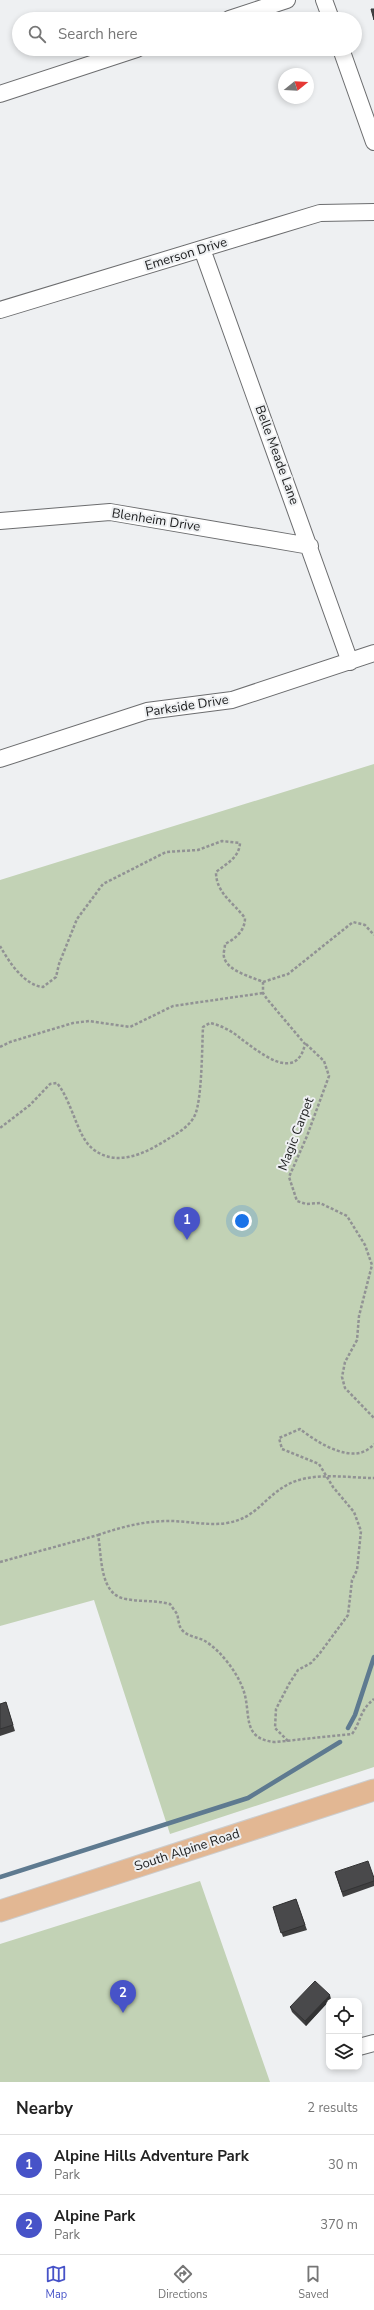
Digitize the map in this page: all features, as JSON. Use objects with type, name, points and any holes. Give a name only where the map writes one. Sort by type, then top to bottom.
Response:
[{"type":"main road","name":"South Alpine Road","points":[[0,1911],[374,1790]]},
{"type":"street","points":[[250,12],[287,0]]},
{"type":"street","points":[[324,0],[328,12]]},
{"type":"street","points":[[0,94],[116,56]]},
{"type":"street","points":[[343,56],[374,142]]},
{"type":"street","name":"Emerson Drive","points":[[0,310],[320,213],[374,212]]},
{"type":"street","name":"Belle Meade Lane","points":[[202,249],[310,546],[350,662]]},
{"type":"street","name":"Blenheim Drive","points":[[0,521],[110,512],[310,546]]},
{"type":"street","name":"Parkside Drive","points":[[0,759],[147,711],[232,700],[374,653]]},
{"type":"street","points":[[362,2046],[374,2043]]},
{"type":"path","points":[[0,946],[11,965],[38,987],[44,987],[56,976],[59,964],[77,919],[103,884],[166,852],[190,851],[222,841],[234,841],[240,843],[236,856],[216,872],[216,881],[224,897],[244,918],[245,924],[239,934],[225,944],[224,957],[226,962],[234,968],[263,982],[288,974],[353,922],[365,925],[374,935]]},
{"type":"path","points":[[0,1128],[30,1105],[50,1084],[57,1084],[69,1102],[84,1142],[101,1155],[113,1158],[127,1157],[152,1148],[186,1127],[195,1115],[201,1074],[202,1037],[204,1027],[210,1023],[217,1024],[240,1037],[268,1059],[283,1063],[294,1061],[304,1051],[305,1044],[264,993],[263,982]]},
{"type":"path","points":[[0,1047],[10,1042],[73,1023],[89,1021],[130,1027],[173,1006],[264,993]]},
{"type":"path","name":"Magic Carpet","points":[[305,1044],[324,1061],[329,1076],[307,1136],[289,1177],[297,1201],[306,1204],[320,1203],[347,1216],[365,1246],[372,1265],[358,1316],[357,1340],[345,1362],[342,1377],[345,1388],[374,1418]]},
{"type":"path","points":[[288,1741],[275,1728],[276,1709],[298,1670],[311,1663],[348,1615],[352,1580],[357,1570],[361,1531],[354,1512],[326,1477],[319,1464],[282,1449],[279,1438],[300,1429],[337,1451],[350,1454],[369,1450],[374,1444]]},
{"type":"path","points":[[0,1562],[123,1527],[150,1522],[228,1523],[253,1514],[287,1485],[305,1479],[326,1477],[374,1478]]},
{"type":"path","points":[[98,1535],[108,1588],[116,1596],[170,1604],[176,1614],[183,1632],[209,1645],[233,1671],[243,1689],[247,1715],[255,1736],[264,1741],[288,1741],[352,1734],[355,1730],[358,1718],[374,1699]]},
{"type":"green space","points":[[374,764],[374,1767],[170,1834],[94,1600],[0,1626],[0,880]]},
{"type":"green space","points":[[200,1881],[270,2082],[0,2082],[0,1944]]},
{"type":"building","points":[[371,9],[374,9],[374,20]]},
{"type":"building","points":[[6,1702],[13,1725],[0,1729],[0,1704]]},
{"type":"building","points":[[368,1861],[374,1881],[342,1892],[335,1872]]},
{"type":"building","points":[[296,1899],[305,1925],[281,1933],[273,1907]]},
{"type":"building","points":[[315,1981],[330,1995],[305,2021],[290,2007]]},
{"type":"waterway","points":[[348,1728],[355,1715],[374,1657]]},
{"type":"waterway","points":[[0,1877],[248,1798],[340,1742]]},
{"type":"place","name":"Alpine Hills Adventure Park","points":[[187,1240]]},
{"type":"place","name":"Alpine Park","points":[[123,2013]]}]
